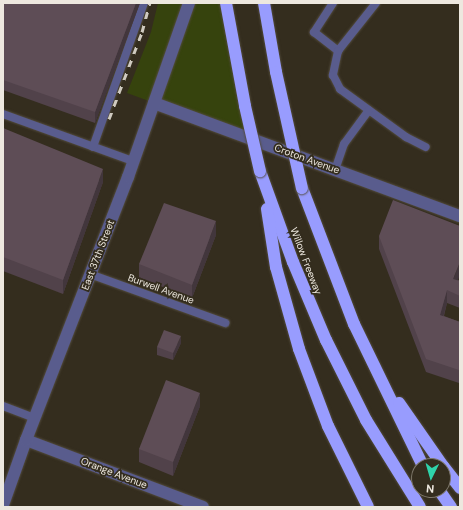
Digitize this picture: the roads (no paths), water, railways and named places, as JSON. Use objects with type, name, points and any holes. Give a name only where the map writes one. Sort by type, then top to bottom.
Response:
[{"type":"highway","name":"Willow Freeway","points":[[226,3],[245,106],[262,177],[307,299],[366,420],[420,507]]},
{"type":"highway","name":"Willow Freeway","points":[[264,3],[276,72],[302,188],[336,283],[376,370],[420,458]]},
{"type":"highway","points":[[262,177],[276,267],[299,349],[328,426],[368,507]]},
{"type":"highway","points":[[376,370],[437,458]]},
{"type":"highway","points":[[451,476],[460,488]]},
{"type":"highway","points":[[445,498],[451,507]]},
{"type":"street","name":"East 37th Street","points":[[3,505],[34,418],[133,161],[189,3]]},
{"type":"street","name":"Croton Avenue","points":[[154,103],[460,216]]},
{"type":"street","name":"Orange Avenue","points":[[26,440],[180,503],[203,507]]},
{"type":"lane","points":[[93,147],[144,3]]},
{"type":"lane","points":[[333,3],[314,32],[338,51]]},
{"type":"lane","points":[[376,3],[338,51],[333,75],[340,89],[406,137],[426,148]]},
{"type":"lane","points":[[335,170],[344,144],[369,110]]},
{"type":"lane","points":[[3,114],[133,161]]},
{"type":"lane","name":"Burwell Avenue","points":[[90,274],[225,323]]},
{"type":"lane","points":[[3,406],[34,418]]},
{"type":"railway","points":[[109,119],[142,32],[150,3]]}]
